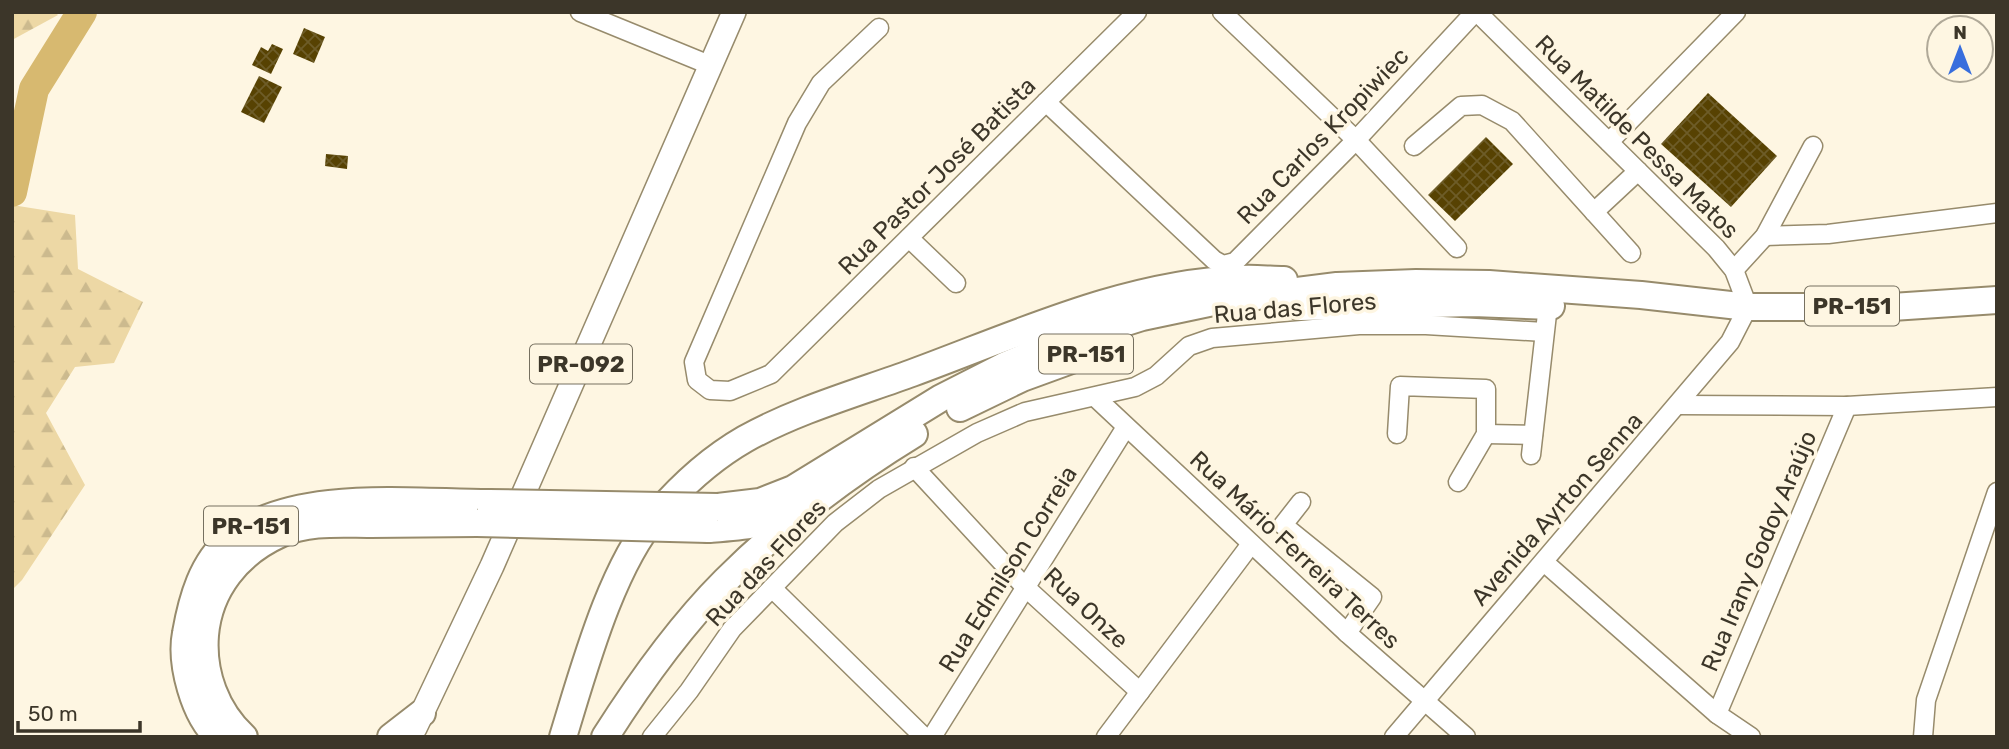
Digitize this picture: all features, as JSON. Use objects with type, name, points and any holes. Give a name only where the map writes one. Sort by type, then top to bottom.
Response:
[{"type":"highway","name":"PR-151","points":[[563,737],[602,616],[629,556],[654,517],[681,487],[745,439],[792,418],[1048,322],[1116,300],[1185,285],[1241,279],[1299,281],[1338,286]]},
{"type":"highway","name":"PR-151","points":[[713,518],[793,489],[941,398],[1004,366],[1056,344],[1142,317],[1217,301],[1338,286],[1416,283],[1489,284],[1641,295],[1748,307],[1992,304]]},
{"type":"highway","name":"PR-151","points":[[218,737],[197,704],[187,674],[184,641],[193,596],[211,561],[230,539],[258,522],[293,509],[339,502],[483,513],[713,518],[748,526],[771,521],[864,460],[964,406],[1023,378],[1093,351],[1188,324],[1305,306],[1473,303],[1548,306],[1707,304]]},
{"type":"highway","name":"PR-151","points":[[605,737],[630,698],[675,638],[724,582],[810,507],[911,435]]},
{"type":"highway","name":"PR-151","points":[[244,737],[229,720],[211,686],[205,664],[204,645],[206,621],[213,599],[227,573],[247,553],[281,533],[315,525],[483,513]]},
{"type":"highway","points":[[391,737],[416,725]]},
{"type":"main road","name":"PR-092","points":[[416,725],[492,566],[734,12]]},
{"type":"street","points":[[580,12],[712,66]]},
{"type":"street","name":"Rua Pastor José Batista","points":[[879,28],[821,83],[797,123],[694,362],[697,380],[710,390],[730,391],[771,374],[1137,12]]},
{"type":"street","points":[[1222,12],[1356,140],[1457,248]]},
{"type":"street","name":"Rua Carlos Kropiwiec","points":[[1046,102],[1214,260],[1223,265],[1235,262],[1356,140],[1476,12]]},
{"type":"street","name":"Rua Matilde Pessa Matos","points":[[1476,12],[1716,248],[1734,270],[1748,307]]},
{"type":"street","points":[[1609,142],[1736,12]]},
{"type":"street","points":[[1414,146],[1461,106],[1482,105],[1512,121],[1631,253]]},
{"type":"street","points":[[1734,270],[1765,236],[1813,146]]},
{"type":"street","points":[[1594,212],[1638,171]]},
{"type":"street","points":[[1765,236],[1828,234],[1997,213]]},
{"type":"street","points":[[909,238],[956,284]]},
{"type":"street","points":[[1531,455],[1548,306]]},
{"type":"street","name":"Avenida Ayrton Senna","points":[[1394,737],[1730,342],[1748,307]]},
{"type":"street","name":"Rua das Flores","points":[[653,737],[732,629],[835,523],[878,489],[976,433],[1026,412],[1135,387],[1156,376],[1189,346],[1212,338],[1359,324],[1426,324],[1544,332]]},
{"type":"street","points":[[1397,435],[1400,386],[1486,389],[1486,434],[1458,482]]},
{"type":"street","name":"Rua Mário Ferreira Terres","points":[[1095,397],[1347,633],[1466,737]]},
{"type":"street","points":[[1678,405],[1847,406],[1997,397]]},
{"type":"street","name":"Rua Irany Godoy Araújo","points":[[1717,714],[1847,406]]},
{"type":"street","name":"Rua Edmilson Correia","points":[[932,737],[1024,586],[1126,427]]},
{"type":"street","points":[[1486,434],[1533,435]]},
{"type":"street","name":"Rua Onze","points":[[914,467],[1024,586],[1140,692]]},
{"type":"street","points":[[1923,737],[1926,700],[1997,492]]},
{"type":"street","points":[[1301,502],[1283,525],[1372,597],[1347,633]]},
{"type":"street","points":[[1106,737],[1251,544]]},
{"type":"street","points":[[1544,562],[1717,714],[1751,737]]},
{"type":"street","points":[[772,588],[924,737]]},
{"type":"green space","points":[[12,12],[55,12],[58,15],[12,40]]},
{"type":"green space","points":[[12,205],[75,215],[78,269],[143,302],[114,363],[75,367],[46,413],[85,485],[22,580],[12,590]]},
{"type":"building","points":[[304,28],[325,37],[314,63],[293,54]]},
{"type":"building","points":[[272,44],[283,49],[271,74],[252,65],[261,47],[268,51]]},
{"type":"building","points":[[259,76],[282,87],[264,123],[241,112]]},
{"type":"building","points":[[1708,93],[1777,156],[1731,207],[1661,144]]},
{"type":"building","points":[[1486,137],[1513,164],[1455,221],[1428,195]]},
{"type":"building","points":[[326,154],[348,156],[347,169],[325,166]]},
{"type":"waterway","points":[[12,192],[34,89],[82,12]]}]
